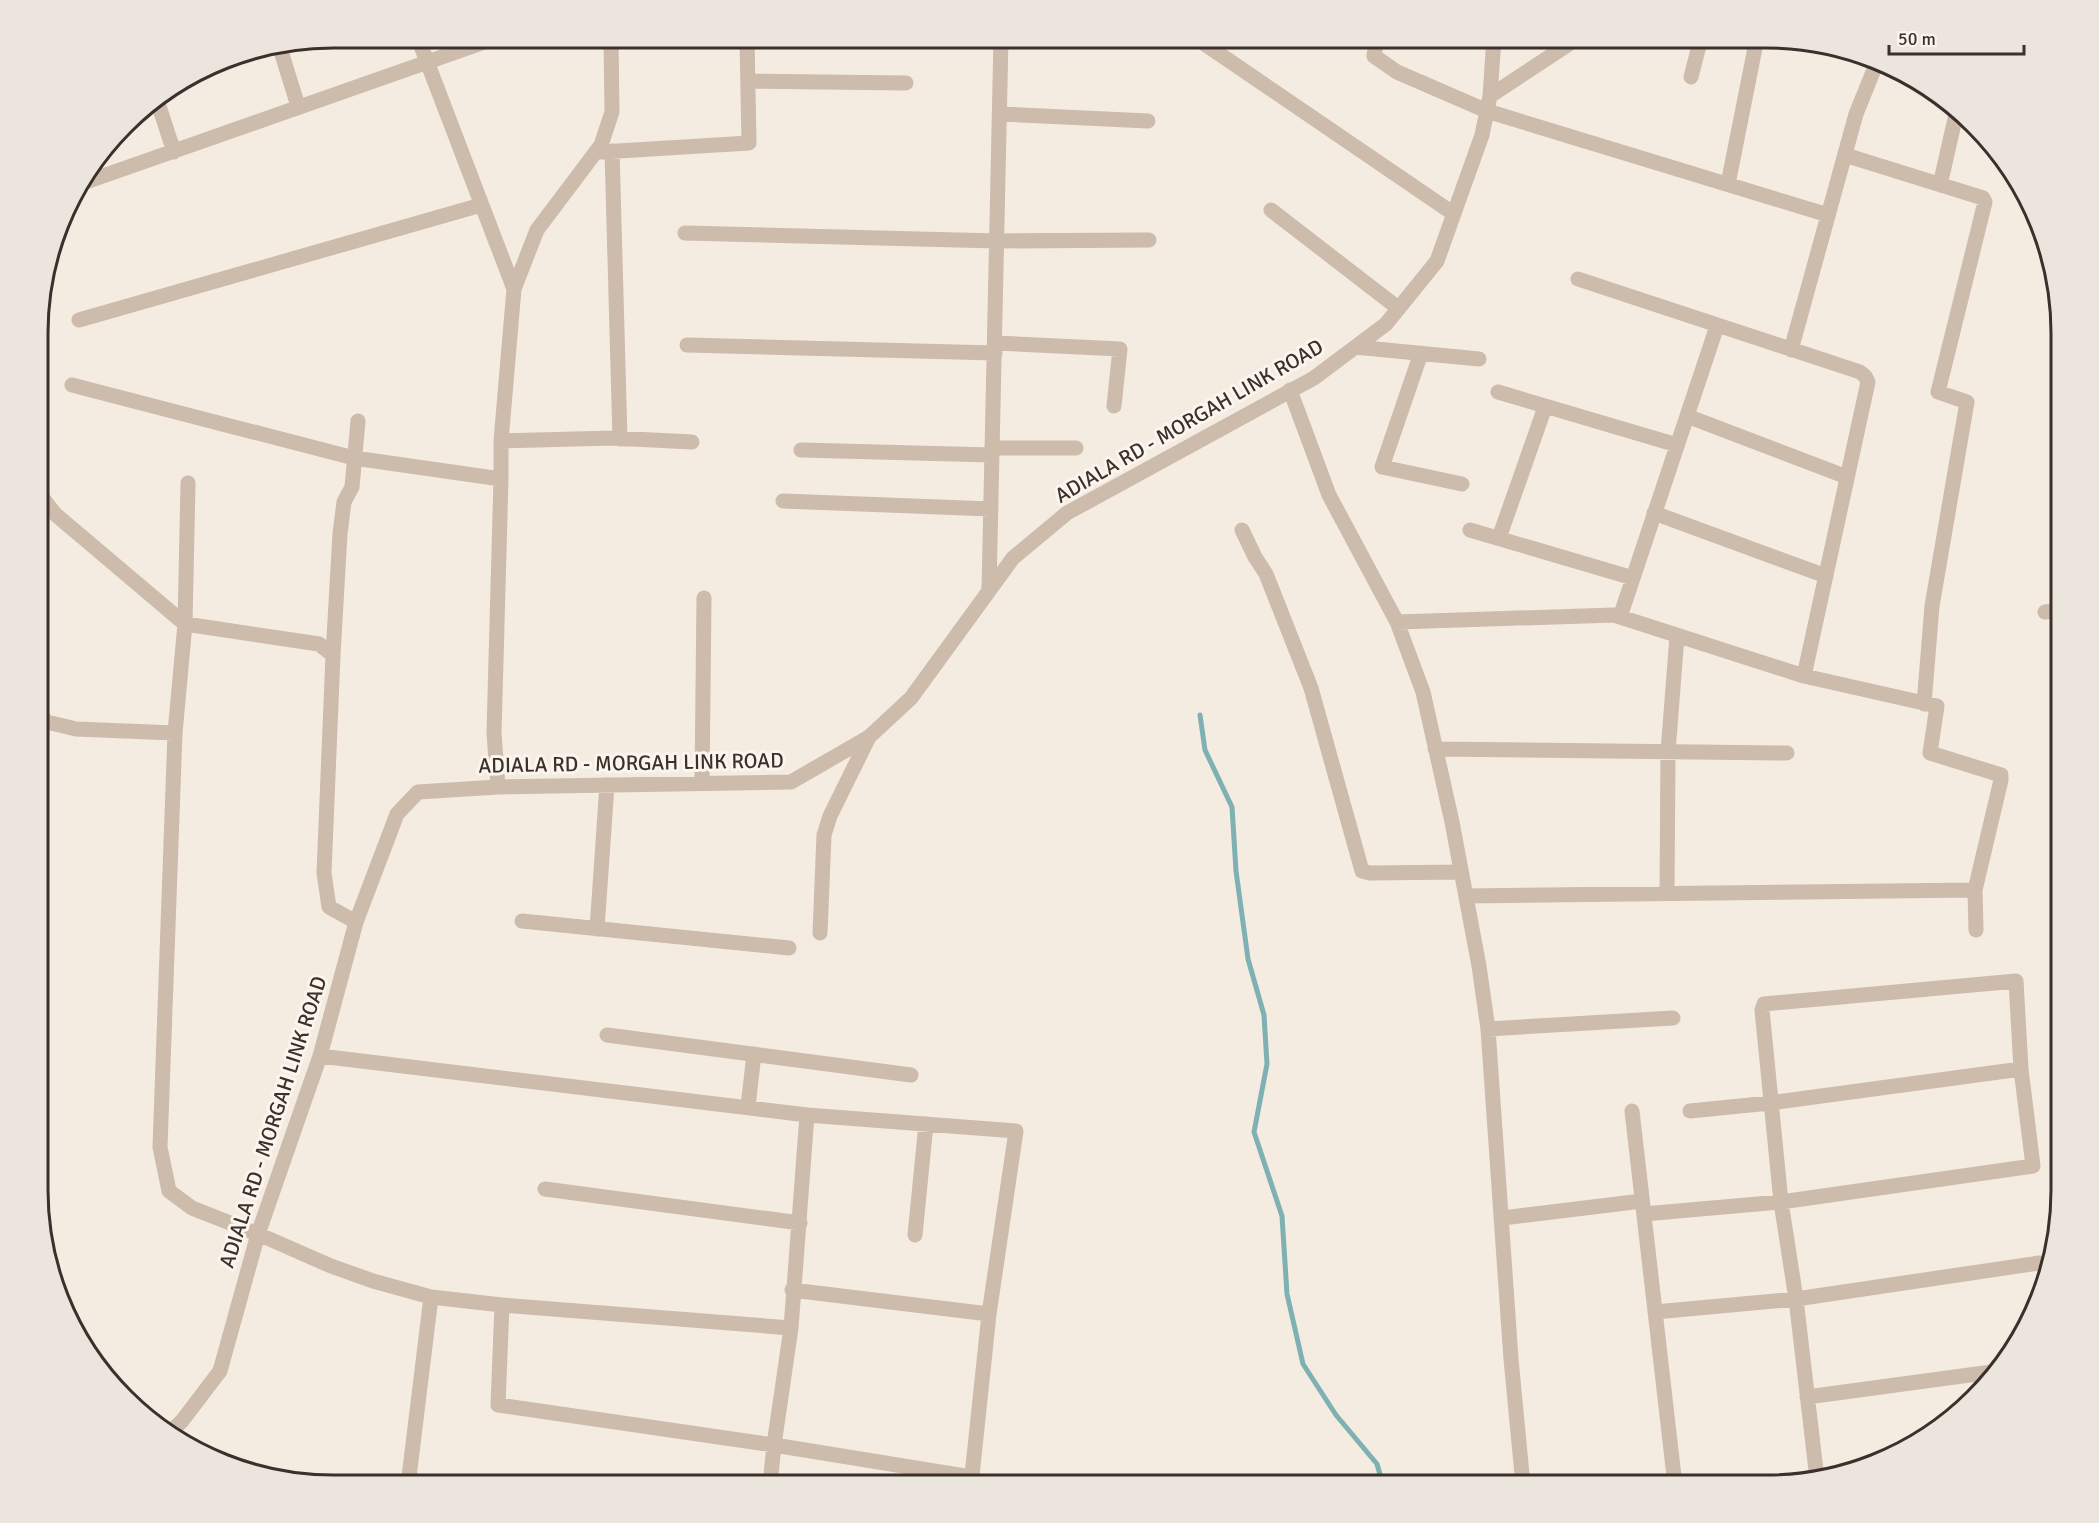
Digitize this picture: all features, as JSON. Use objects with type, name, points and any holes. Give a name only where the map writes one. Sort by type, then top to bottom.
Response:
[{"type":"street","points":[[422,48],[514,289]]},
{"type":"street","points":[[93,180],[467,48]]},
{"type":"street","points":[[498,787],[494,733],[501,441],[514,289],[537,230],[601,145],[612,112],[611,48]]},
{"type":"street","points":[[596,152],[750,143],[747,48]]},
{"type":"street","points":[[989,590],[1001,48]]},
{"type":"street","points":[[1211,48],[1454,214]]},
{"type":"street","points":[[1375,48],[1374,56],[1397,72],[1487,111],[1828,215]]},
{"type":"street","name":"ADIALA RD - MORGAH LINK ROAD","points":[[175,1427],[219,1371],[258,1234],[320,1056],[356,922],[397,814],[418,792],[498,787],[791,782],[869,737],[911,698],[1013,558],[1067,513],[1314,378],[1386,324],[1437,261],[1482,135],[1490,96],[1493,48]]},
{"type":"street","points":[[1490,96],[1563,48]]},
{"type":"street","points":[[1691,77],[1698,48]]},
{"type":"street","points":[[1728,184],[1754,48]]},
{"type":"street","points":[[281,52],[298,106]]},
{"type":"street","points":[[1791,350],[1856,114],[1873,69]]},
{"type":"street","points":[[748,81],[906,83]]},
{"type":"street","points":[[159,107],[174,152]]},
{"type":"street","points":[[1000,114],[1148,121]]},
{"type":"street","points":[[1940,185],[1955,120]]},
{"type":"street","points":[[612,151],[620,438]]},
{"type":"street","points":[[1845,155],[1983,198],[1985,202],[1938,392],[1966,402],[1932,606],[1924,704]]},
{"type":"street","points":[[79,320],[481,205]]},
{"type":"street","points":[[1271,210],[1398,308]]},
{"type":"street","points":[[686,233],[997,241],[1149,240]]},
{"type":"street","points":[[1578,279],[1860,372],[1865,376],[1868,382],[1804,676]]},
{"type":"street","points":[[1620,617],[1717,326]]},
{"type":"street","points":[[687,345],[1120,349],[1114,406]]},
{"type":"street","points":[[1355,347],[1479,359]]},
{"type":"street","points":[[1420,353],[1382,467],[1462,484]]},
{"type":"street","points":[[72,385],[354,458],[501,479]]},
{"type":"street","points":[[1290,390],[1329,495],[1397,622],[1423,692],[1466,896],[1488,1029],[1510,1359],[1522,1475]]},
{"type":"street","points":[[1498,392],[1677,445]]},
{"type":"street","points":[[1499,538],[1545,407]]},
{"type":"street","points":[[1687,416],[1847,477]]},
{"type":"street","points":[[356,922],[329,907],[324,873],[340,534],[344,502],[352,487],[358,421]]},
{"type":"street","points":[[501,441],[620,438],[692,442]]},
{"type":"street","points":[[801,450],[992,451],[1076,448]]},
{"type":"street","points":[[188,483],[185,624],[175,733],[160,1147],[169,1191],[192,1208],[331,1266],[373,1281],[431,1297],[502,1305],[791,1328]]},
{"type":"street","points":[[783,501],[991,509]]},
{"type":"street","points":[[48,505],[55,514],[185,624],[319,644],[333,655]]},
{"type":"street","points":[[1654,513],[1826,576]]},
{"type":"street","points":[[1242,530],[1266,574],[1311,688],[1362,871],[1370,873],[1461,872]]},
{"type":"street","points":[[1470,530],[1633,578]]},
{"type":"street","points":[[702,783],[704,598]]},
{"type":"street","points":[[1397,622],[1614,615],[1804,676],[1937,706],[1930,753],[2001,775],[1975,890],[1976,930]]},
{"type":"street","points":[[1667,894],[1668,752],[1677,636]]},
{"type":"street","points":[[48,722],[76,729],[175,733]]},
{"type":"street","points":[[820,933],[824,835],[830,816],[869,737]]},
{"type":"street","points":[[1435,749],[1787,753]]},
{"type":"street","points":[[597,929],[606,785]]},
{"type":"street","points":[[1466,896],[1975,890]]},
{"type":"street","points":[[522,921],[789,948]]},
{"type":"street","points":[[1502,1218],[1643,1208],[1781,1202],[2033,1166],[2021,1069],[2016,981],[1764,1004],[1762,1010],[1781,1202],[1796,1299],[1816,1471]]},
{"type":"street","points":[[1488,1029],[1673,1018]]},
{"type":"street","points":[[607,1035],[911,1075]]},
{"type":"street","points":[[748,1107],[754,1054]]},
{"type":"street","points":[[320,1056],[807,1115],[1016,1131],[989,1314],[972,1475]]},
{"type":"street","points":[[1690,1111],[1770,1103],[2021,1069]]},
{"type":"street","points":[[1632,1111],[1674,1475]]},
{"type":"street","points":[[771,1475],[791,1328],[792,1290],[800,1223],[807,1115]]},
{"type":"street","points":[[915,1235],[926,1124]]},
{"type":"street","points":[[545,1189],[800,1223]]},
{"type":"street","points":[[1655,1312],[1796,1299],[2039,1263]]},
{"type":"street","points":[[792,1290],[989,1314]]},
{"type":"street","points":[[409,1475],[431,1297]]},
{"type":"street","points":[[502,1305],[498,1405],[774,1445],[938,1475]]},
{"type":"street","points":[[1807,1397],[1984,1373]]},
{"type":"waterway","points":[[1200,715],[1205,750],[1232,807],[1236,871],[1248,959],[1264,1015],[1267,1064],[1254,1132],[1282,1216],[1287,1294],[1303,1364],[1336,1415],[1377,1464],[1380,1475]]}]
